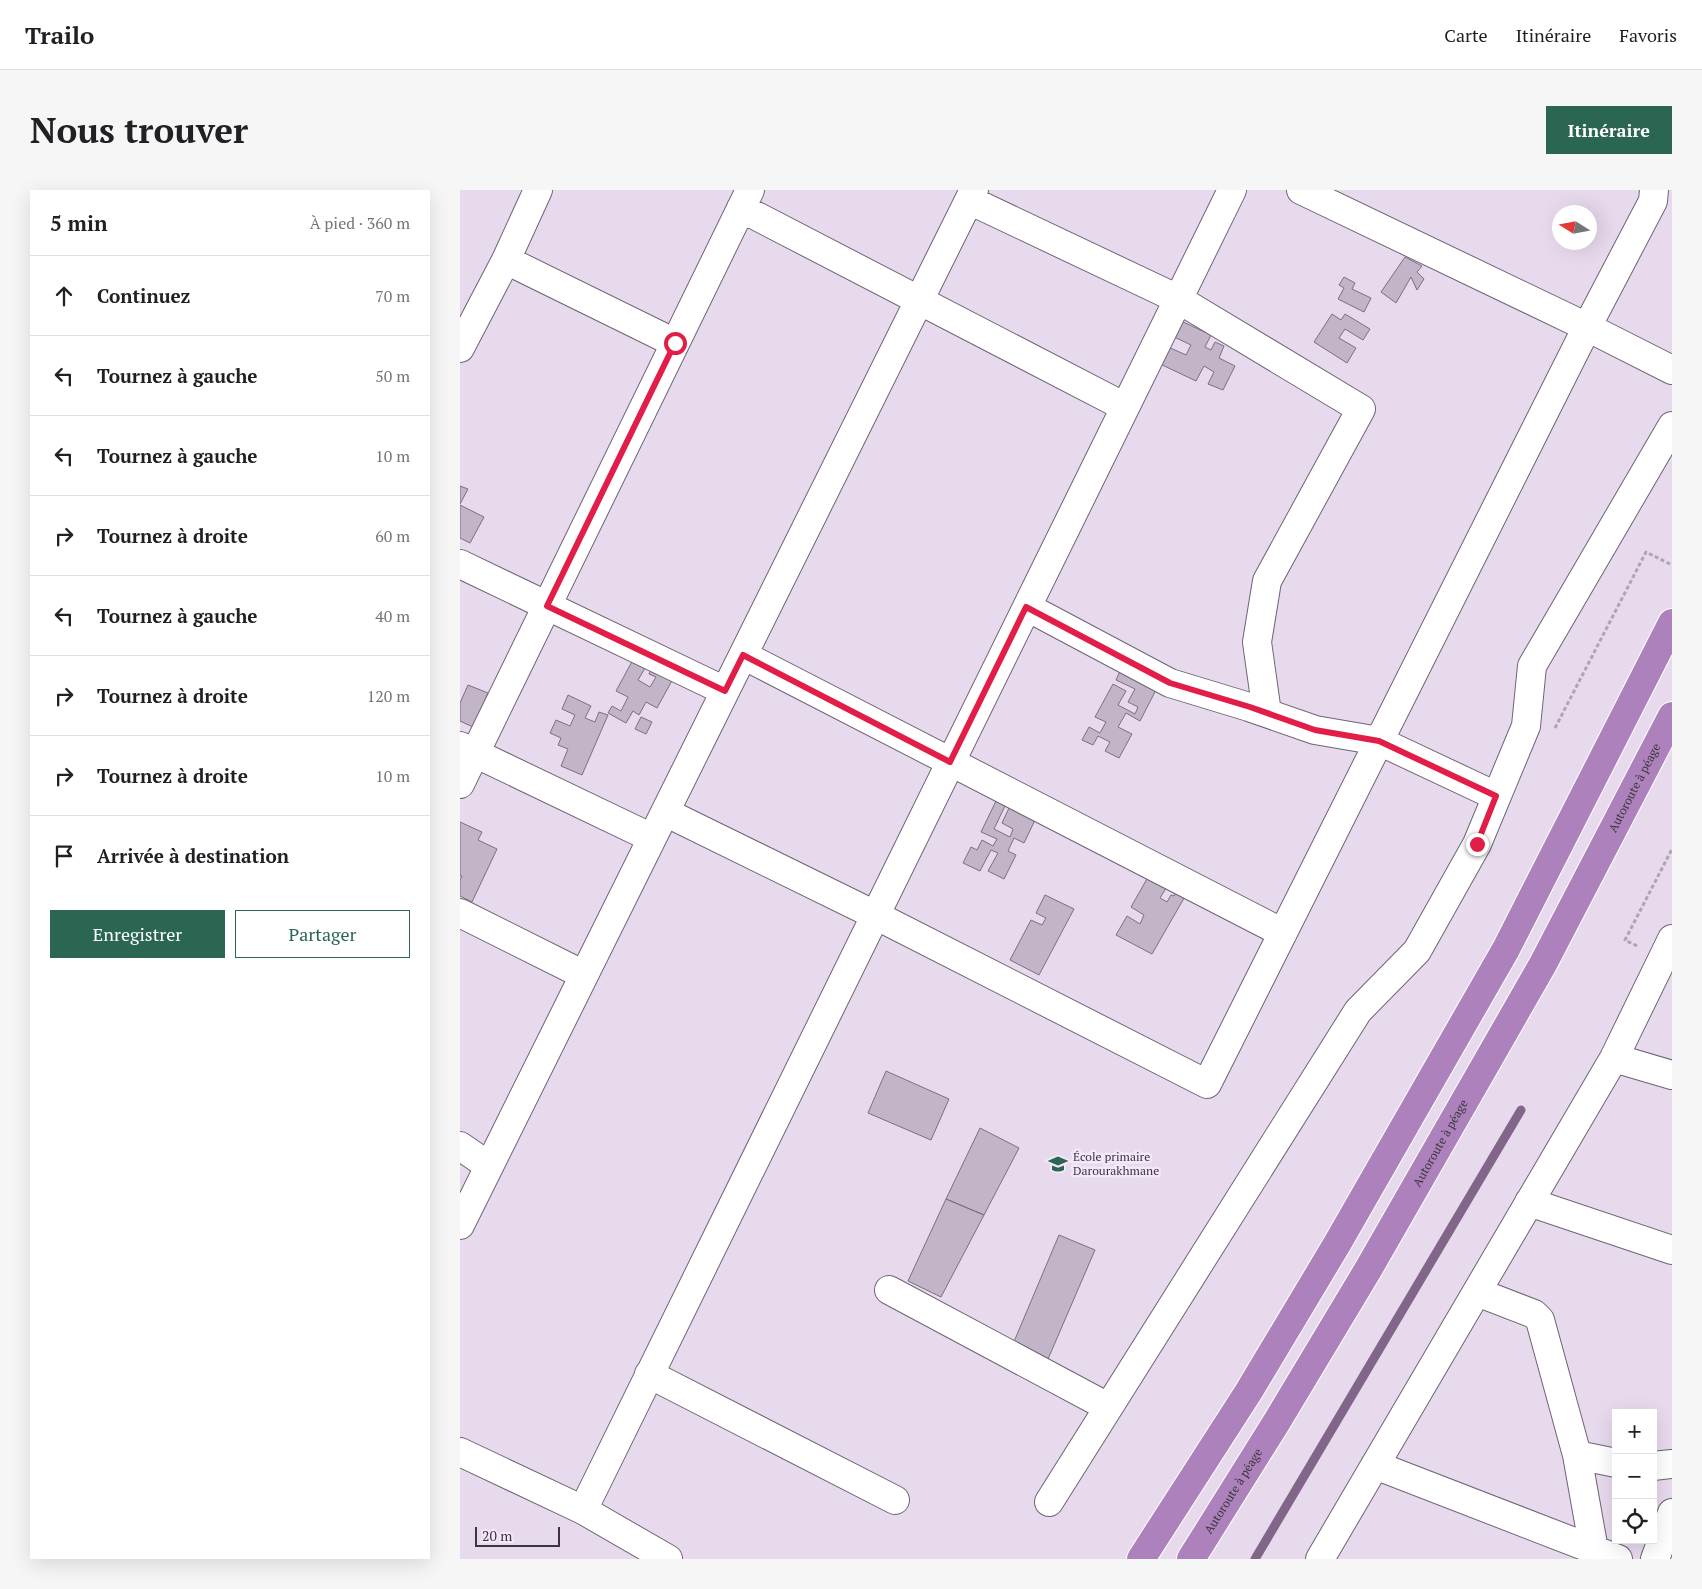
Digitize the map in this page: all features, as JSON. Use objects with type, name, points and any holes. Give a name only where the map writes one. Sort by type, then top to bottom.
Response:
[{"type":"highway","points":[[1141,1559],[1249,1391],[1337,1244],[1506,949],[1672,623]]},
{"type":"highway","name":"Autoroute à péage","points":[[1191,1559],[1349,1301],[1543,964],[1672,716]]},
{"type":"street","points":[[460,348],[506,260],[538,190]]},
{"type":"street","points":[[583,1510],[1232,190]]},
{"type":"street","points":[[1301,190],[1587,327],[1672,370]]},
{"type":"street","points":[[665,812],[875,915],[1207,1084],[1587,327],[1653,201],[1654,190]]},
{"type":"street","points":[[460,1225],[972,195],[1178,299],[1361,409],[1267,580],[1257,642],[1267,713]]},
{"type":"street","points":[[460,784],[468,750],[547,606],[745,199],[919,301],[1125,407]]},
{"type":"street","points":[[506,260],[675,343]]},
{"type":"street","points":[[1049,1502],[1358,1011],[1417,951],[1477,844],[1526,726],[1532,666],[1672,426]]},
{"type":"street","points":[[460,564],[725,691]]},
{"type":"street","points":[[1026,607],[1170,683],[1315,730],[1379,741],[1496,796]]},
{"type":"street","points":[[743,655],[1283,933]]},
{"type":"street","points":[[468,750],[652,838]]},
{"type":"street","points":[[460,913],[584,975]]},
{"type":"street","points":[[1320,1559],[1614,1058],[1667,949]]},
{"type":"street","points":[[1614,1058],[1672,1075]]},
{"type":"street","points":[[460,1146],[489,1166]]},
{"type":"street","points":[[1529,1202],[1672,1250]]},
{"type":"street","points":[[888,1290],[1108,1407]]},
{"type":"street","points":[[1477,1292],[1534,1314],[1540,1320],[1606,1554]]},
{"type":"street","points":[[649,1374],[895,1500]]},
{"type":"street","points":[[460,1452],[583,1510],[668,1559]]},
{"type":"street","points":[[1577,1455],[1612,1462]]},
{"type":"street","points":[[1657,1466],[1672,1464]]},
{"type":"street","points":[[1375,1465],[1606,1554]]},
{"type":"street","points":[[1654,1559],[1672,1513]]},
{"type":"path","points":[[1555,729],[1646,552],[1672,565]]},
{"type":"path","points":[[1667,949],[1625,940],[1672,849]]},
{"type":"building","points":[[1405,257],[1422,266],[1417,272],[1424,279],[1417,290],[1411,277],[1396,303],[1381,292]]},
{"type":"building","points":[[1344,277],[1355,283],[1352,289],[1371,298],[1364,312],[1338,299],[1344,288],[1339,285]]},
{"type":"building","points":[[1332,314],[1341,320],[1345,314],[1370,329],[1363,340],[1345,329],[1339,338],[1356,348],[1347,363],[1314,342]]},
{"type":"building","points":[[1177,319],[1211,335],[1205,347],[1211,350],[1215,342],[1224,346],[1219,358],[1235,366],[1223,390],[1208,384],[1214,372],[1204,366],[1196,381],[1158,363],[1166,346],[1186,355],[1191,345],[1170,335]]},
{"type":"building","points":[[460,486],[468,489],[460,504]]},
{"type":"building","points":[[460,505],[484,517],[470,543],[460,538]]},
{"type":"building","points":[[635,656],[648,663],[638,680],[650,687],[656,677],[649,674],[655,662],[674,677],[657,708],[646,702],[639,715],[633,711],[626,723],[608,713],[612,706],[621,711],[628,697],[616,691]]},
{"type":"building","points":[[1120,671],[1156,690],[1140,721],[1126,713],[1118,727],[1132,734],[1119,758],[1105,751],[1110,742],[1098,736],[1093,745],[1082,740],[1089,727],[1100,733],[1106,722],[1095,717],[1113,684],[1126,691],[1118,705],[1135,714],[1138,707],[1128,702],[1135,689],[1116,680]]},
{"type":"building","points":[[468,685],[488,693],[473,727],[460,721],[460,703]]},
{"type":"building","points":[[568,695],[591,706],[585,718],[595,722],[599,712],[608,715],[582,775],[561,766],[568,749],[558,745],[561,738],[550,733],[556,720],[570,726],[575,715],[562,709]]},
{"type":"building","points":[[641,717],[652,722],[646,734],[635,729]]},
{"type":"building","points":[[996,801],[1005,806],[994,829],[1010,837],[1013,829],[1002,823],[1010,806],[1036,818],[1024,843],[1014,838],[1008,851],[1016,855],[1004,879],[988,871],[998,853],[991,850],[980,871],[963,863],[971,847],[977,850],[982,840],[993,846],[997,839],[981,832]]},
{"type":"building","points":[[460,822],[482,832],[478,840],[497,849],[472,902],[460,896],[460,880],[462,876],[460,876]]},
{"type":"building","points":[[1152,870],[1171,880],[1160,898],[1167,902],[1171,895],[1174,896],[1178,888],[1187,893],[1152,954],[1116,935],[1127,916],[1140,924],[1144,915],[1131,907]]},
{"type":"building","points":[[1045,895],[1074,909],[1039,975],[1010,960],[1031,920],[1042,925],[1046,918],[1036,913]]},
{"type":"building","points":[[886,1071],[949,1099],[931,1140],[868,1113]]},
{"type":"building","points":[[980,1128],[1019,1148],[984,1215],[946,1199]]},
{"type":"building","points":[[946,1199],[984,1215],[941,1297],[908,1281]]},
{"type":"building","points":[[1059,1235],[1095,1250],[1048,1359],[1013,1344]]},
{"type":"waterway","points":[[1255,1559],[1521,1110]]},
{"type":"place","name":"École primaire Darourakhmane","points":[[1058,1164]]},
{"type":"route","points":[[675,343],[547,606],[725,691],[743,655],[950,762],[1026,607],[1170,683],[1250,707],[1315,730],[1379,741],[1496,796],[1477,844]]}]
